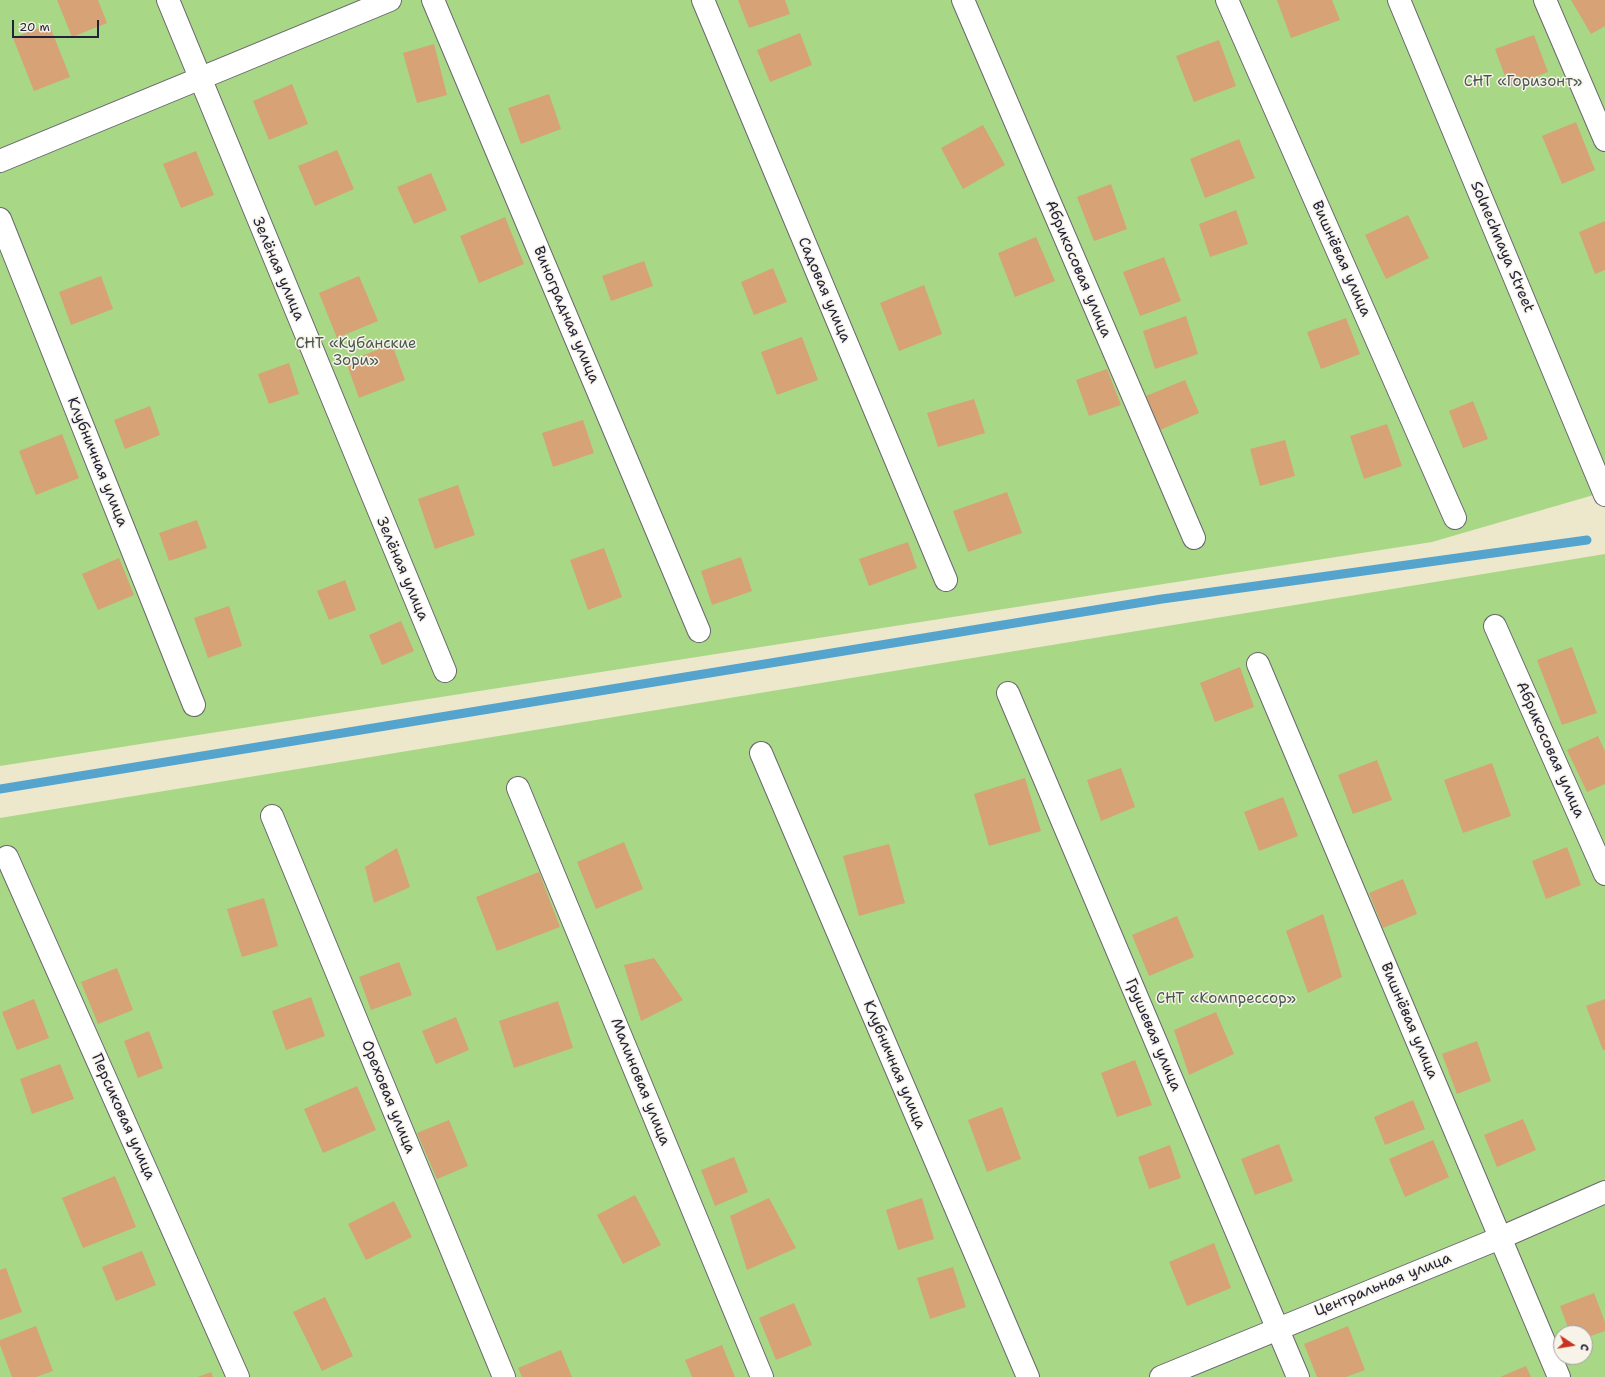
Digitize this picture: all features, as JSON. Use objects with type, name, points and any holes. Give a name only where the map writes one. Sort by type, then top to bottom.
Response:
[{"type":"street","name":"Зелёная улица","points":[[168,0],[199,79],[445,671]]},
{"type":"street","points":[[0,161],[390,0]]},
{"type":"street","name":"Виноградная улица","points":[[433,0],[699,631]]},
{"type":"street","name":"Садовая улица","points":[[702,0],[946,580]]},
{"type":"street","name":"Абрикосовая улица","points":[[963,0],[1194,538]]},
{"type":"street","name":"Вишнёвая улица","points":[[1227,0],[1455,518]]},
{"type":"street","name":"Solnechnaya Street","points":[[1399,0],[1605,495]]},
{"type":"street","points":[[1545,0],[1605,140]]},
{"type":"street","name":"Клубничная улица","points":[[0,219],[194,705]]},
{"type":"street","name":"Абрикосовая улица","points":[[1495,626],[1605,874]]},
{"type":"street","name":"Вишнёвая улица","points":[[1258,664],[1559,1377]]},
{"type":"street","name":"Грушевая улица","points":[[1008,693],[1298,1377]]},
{"type":"street","name":"Клубничная улица","points":[[761,753],[1028,1377]]},
{"type":"street","name":"Малиновая улица","points":[[518,788],[762,1377]]},
{"type":"street","name":"Ореховая улица","points":[[272,816],[504,1377]]},
{"type":"street","name":"Персиковая улица","points":[[7,857],[238,1377]]},
{"type":"street","name":"Центральная улица","points":[[1161,1377],[1277,1328],[1500,1238],[1605,1192]]},
{"type":"green space","name":"СНТ «Кубанские Зори»","points":[[0,0],[1605,0],[1605,495],[1604,492],[1432,542],[0,766]]},
{"type":"green space","name":"СНТ «Компрессор»","points":[[1605,554],[1605,1377],[0,1377],[0,818]]},
{"type":"building","points":[[57,0],[98,0],[107,23],[72,37]]},
{"type":"building","points":[[738,0],[785,0],[790,14],[749,28]]},
{"type":"building","points":[[1277,0],[1332,0],[1340,20],[1291,38]]},
{"type":"building","points":[[1571,0],[1605,0],[1605,26],[1591,34]]},
{"type":"building","points":[[49,24],[70,77],[34,91],[13,38]]},
{"type":"building","points":[[800,33],[812,65],[770,82],[757,50]]},
{"type":"building","points":[[1534,35],[1548,72],[1509,87],[1495,49]]},
{"type":"building","points":[[1219,40],[1236,86],[1194,102],[1176,56]]},
{"type":"building","points":[[434,44],[447,95],[417,103],[403,53]]},
{"type":"building","points":[[292,84],[308,124],[269,140],[253,101]]},
{"type":"building","points":[[549,94],[561,129],[521,144],[508,108]]},
{"type":"building","points":[[1576,122],[1595,170],[1562,184],[1542,136]]},
{"type":"building","points":[[983,125],[1005,165],[963,189],[941,148]]},
{"type":"building","points":[[1239,139],[1255,178],[1205,198],[1190,159]]},
{"type":"building","points":[[337,150],[354,189],[315,206],[298,166]]},
{"type":"building","points":[[196,151],[214,195],[181,208],[163,164]]},
{"type":"building","points":[[431,173],[447,210],[414,224],[397,187]]},
{"type":"building","points":[[1111,184],[1127,229],[1094,241],[1077,197]]},
{"type":"building","points":[[1236,210],[1248,244],[1210,257],[1199,224]]},
{"type":"building","points":[[1408,215],[1429,258],[1386,279],[1365,235]]},
{"type":"building","points":[[505,217],[524,264],[479,283],[460,236]]},
{"type":"building","points":[[1605,221],[1605,270],[1595,274],[1579,232]]},
{"type":"building","points":[[1036,237],[1055,281],[1015,297],[998,253]]},
{"type":"building","points":[[1164,257],[1181,301],[1140,316],[1123,272]]},
{"type":"building","points":[[644,261],[653,286],[611,301],[602,276]]},
{"type":"building","points":[[773,268],[787,302],[754,315],[741,282]]},
{"type":"building","points":[[101,276],[113,309],[71,325],[59,292]]},
{"type":"building","points":[[359,276],[378,321],[337,338],[319,293]]},
{"type":"building","points":[[924,285],[942,334],[899,351],[880,303]]},
{"type":"building","points":[[1186,316],[1198,354],[1155,369],[1143,331]]},
{"type":"building","points":[[1346,318],[1360,354],[1321,369],[1307,332]]},
{"type":"building","points":[[802,337],[818,380],[777,395],[761,352]]},
{"type":"building","points":[[392,344],[405,380],[359,398],[346,362]]},
{"type":"building","points":[[289,363],[299,394],[269,404],[258,374]]},
{"type":"building","points":[[1107,369],[1121,405],[1089,416],[1076,380]]},
{"type":"building","points":[[1185,380],[1199,413],[1160,430],[1146,396]]},
{"type":"building","points":[[974,399],[985,433],[938,447],[927,413]]},
{"type":"building","points":[[1473,401],[1488,439],[1463,448],[1449,411]]},
{"type":"building","points":[[150,406],[160,435],[125,449],[114,420]]},
{"type":"building","points":[[583,420],[594,453],[553,467],[542,433]]},
{"type":"building","points":[[1387,424],[1402,466],[1364,479],[1350,436]]},
{"type":"building","points":[[62,434],[79,478],[36,495],[19,451]]},
{"type":"building","points":[[1285,440],[1295,476],[1260,486],[1250,449]]},
{"type":"building","points":[[458,485],[475,535],[435,549],[418,499]]},
{"type":"building","points":[[1007,492],[1022,533],[968,552],[953,511]]},
{"type":"building","points":[[197,520],[207,548],[169,561],[159,533]]},
{"type":"building","points":[[908,542],[917,568],[869,586],[859,559]]},
{"type":"building","points":[[604,548],[622,597],[588,610],[570,560]]},
{"type":"building","points":[[741,557],[752,591],[712,605],[701,571]]},
{"type":"building","points":[[119,558],[134,595],[98,610],[82,574]]},
{"type":"building","points":[[345,580],[356,610],[329,620],[317,591]]},
{"type":"building","points":[[229,606],[242,646],[208,658],[194,618]]},
{"type":"building","points":[[401,621],[414,651],[382,665],[369,635]]},
{"type":"building","points":[[1572,647],[1597,713],[1562,725],[1537,660]]},
{"type":"building","points":[[1240,667],[1254,707],[1215,722],[1200,683]]},
{"type":"building","points":[[1598,736],[1605,751],[1605,784],[1587,792],[1567,750]]},
{"type":"building","points":[[1377,760],[1392,800],[1353,814],[1338,775]]},
{"type":"building","points":[[1492,763],[1511,816],[1463,833],[1444,780]]},
{"type":"building","points":[[1121,768],[1135,807],[1101,821],[1087,780]]},
{"type":"building","points":[[1025,778],[1041,831],[989,846],[974,794]]},
{"type":"building","points":[[1283,797],[1298,836],[1259,851],[1244,812]]},
{"type":"building","points":[[624,842],[643,889],[596,909],[577,862]]},
{"type":"building","points":[[889,844],[905,903],[859,916],[843,856]]},
{"type":"building","points":[[1567,847],[1581,885],[1546,899],[1532,861]]},
{"type":"building","points":[[397,848],[410,887],[374,903],[365,867]]},
{"type":"building","points":[[539,872],[560,927],[497,951],[476,897]]},
{"type":"building","points":[[1403,879],[1417,914],[1383,928],[1369,893]]},
{"type":"building","points":[[264,898],[278,946],[242,957],[227,909]]},
{"type":"building","points":[[1323,914],[1342,977],[1308,993],[1286,931]]},
{"type":"building","points":[[1177,916],[1194,957],[1149,976],[1132,935]]},
{"type":"building","points":[[654,958],[683,1000],[641,1021],[624,965]]},
{"type":"building","points":[[399,962],[412,995],[371,1010],[359,977]]},
{"type":"building","points":[[117,968],[133,1010],[98,1024],[81,982]]},
{"type":"building","points":[[311,997],[325,1036],[286,1050],[272,1011]]},
{"type":"building","points":[[34,999],[49,1038],[17,1050],[2,1012]]},
{"type":"building","points":[[1605,999],[1605,1050],[1603,1050],[1586,1006]]},
{"type":"building","points":[[558,1001],[573,1048],[514,1068],[499,1021]]},
{"type":"building","points":[[1216,1012],[1234,1054],[1189,1075],[1174,1030]]},
{"type":"building","points":[[456,1017],[469,1050],[436,1064],[422,1031]]},
{"type":"building","points":[[149,1031],[163,1068],[138,1078],[124,1041]]},
{"type":"building","points":[[1477,1041],[1491,1081],[1457,1094],[1442,1054]]},
{"type":"building","points":[[1135,1060],[1152,1105],[1117,1117],[1101,1073]]},
{"type":"building","points":[[60,1064],[74,1099],[32,1114],[20,1079]]},
{"type":"building","points":[[357,1086],[376,1130],[323,1153],[304,1109]]},
{"type":"building","points":[[1413,1100],[1425,1129],[1385,1145],[1374,1117]]},
{"type":"building","points":[[1002,1107],[1021,1159],[987,1172],[968,1120]]},
{"type":"building","points":[[1523,1119],[1536,1150],[1497,1167],[1484,1135]]},
{"type":"building","points":[[449,1120],[468,1166],[437,1179],[417,1133]]},
{"type":"building","points":[[1433,1140],[1449,1177],[1405,1197],[1389,1159]]},
{"type":"building","points":[[1279,1144],[1293,1181],[1255,1195],[1241,1159]]},
{"type":"building","points":[[1170,1145],[1181,1178],[1149,1189],[1138,1157]]},
{"type":"building","points":[[734,1157],[748,1192],[715,1206],[701,1170]]},
{"type":"building","points":[[115,1176],[136,1227],[83,1248],[62,1198]]},
{"type":"building","points":[[635,1195],[661,1245],[623,1264],[597,1215]]},
{"type":"building","points":[[769,1198],[796,1248],[747,1270],[730,1216]]},
{"type":"building","points":[[922,1198],[934,1239],[898,1250],[886,1210]]},
{"type":"building","points":[[394,1201],[412,1237],[366,1260],[348,1224]]},
{"type":"building","points":[[1214,1243],[1231,1288],[1187,1306],[1169,1262]]},
{"type":"building","points":[[142,1251],[156,1285],[116,1301],[102,1267]]},
{"type":"building","points":[[953,1267],[966,1307],[930,1319],[917,1278]]},
{"type":"building","points":[[6,1268],[22,1312],[0,1320],[0,1270]]},
{"type":"building","points":[[1594,1293],[1605,1322],[1605,1331],[1593,1335],[1593,1325],[1567,1325],[1560,1306]]},
{"type":"building","points":[[325,1297],[353,1356],[322,1371],[293,1312]]},
{"type":"building","points":[[794,1303],[812,1345],[776,1360],[759,1318]]},
{"type":"building","points":[[36,1326],[53,1371],[36,1377],[12,1377],[0,1345],[0,1340]]},
{"type":"building","points":[[1348,1326],[1365,1370],[1346,1377],[1317,1377],[1304,1344]]},
{"type":"building","points":[[722,1345],[735,1377],[692,1377],[685,1360]]},
{"type":"building","points":[[561,1350],[572,1377],[522,1377],[518,1368]]},
{"type":"building","points":[[1526,1366],[1531,1377],[1500,1377]]},
{"type":"building","points":[[211,1372],[213,1377],[198,1377]]},
{"type":"waterway","points":[[0,789],[1162,599],[1587,540]]},
{"type":"park label","name":"СНТ «Горизонт»","points":[[1523,82]]}]
